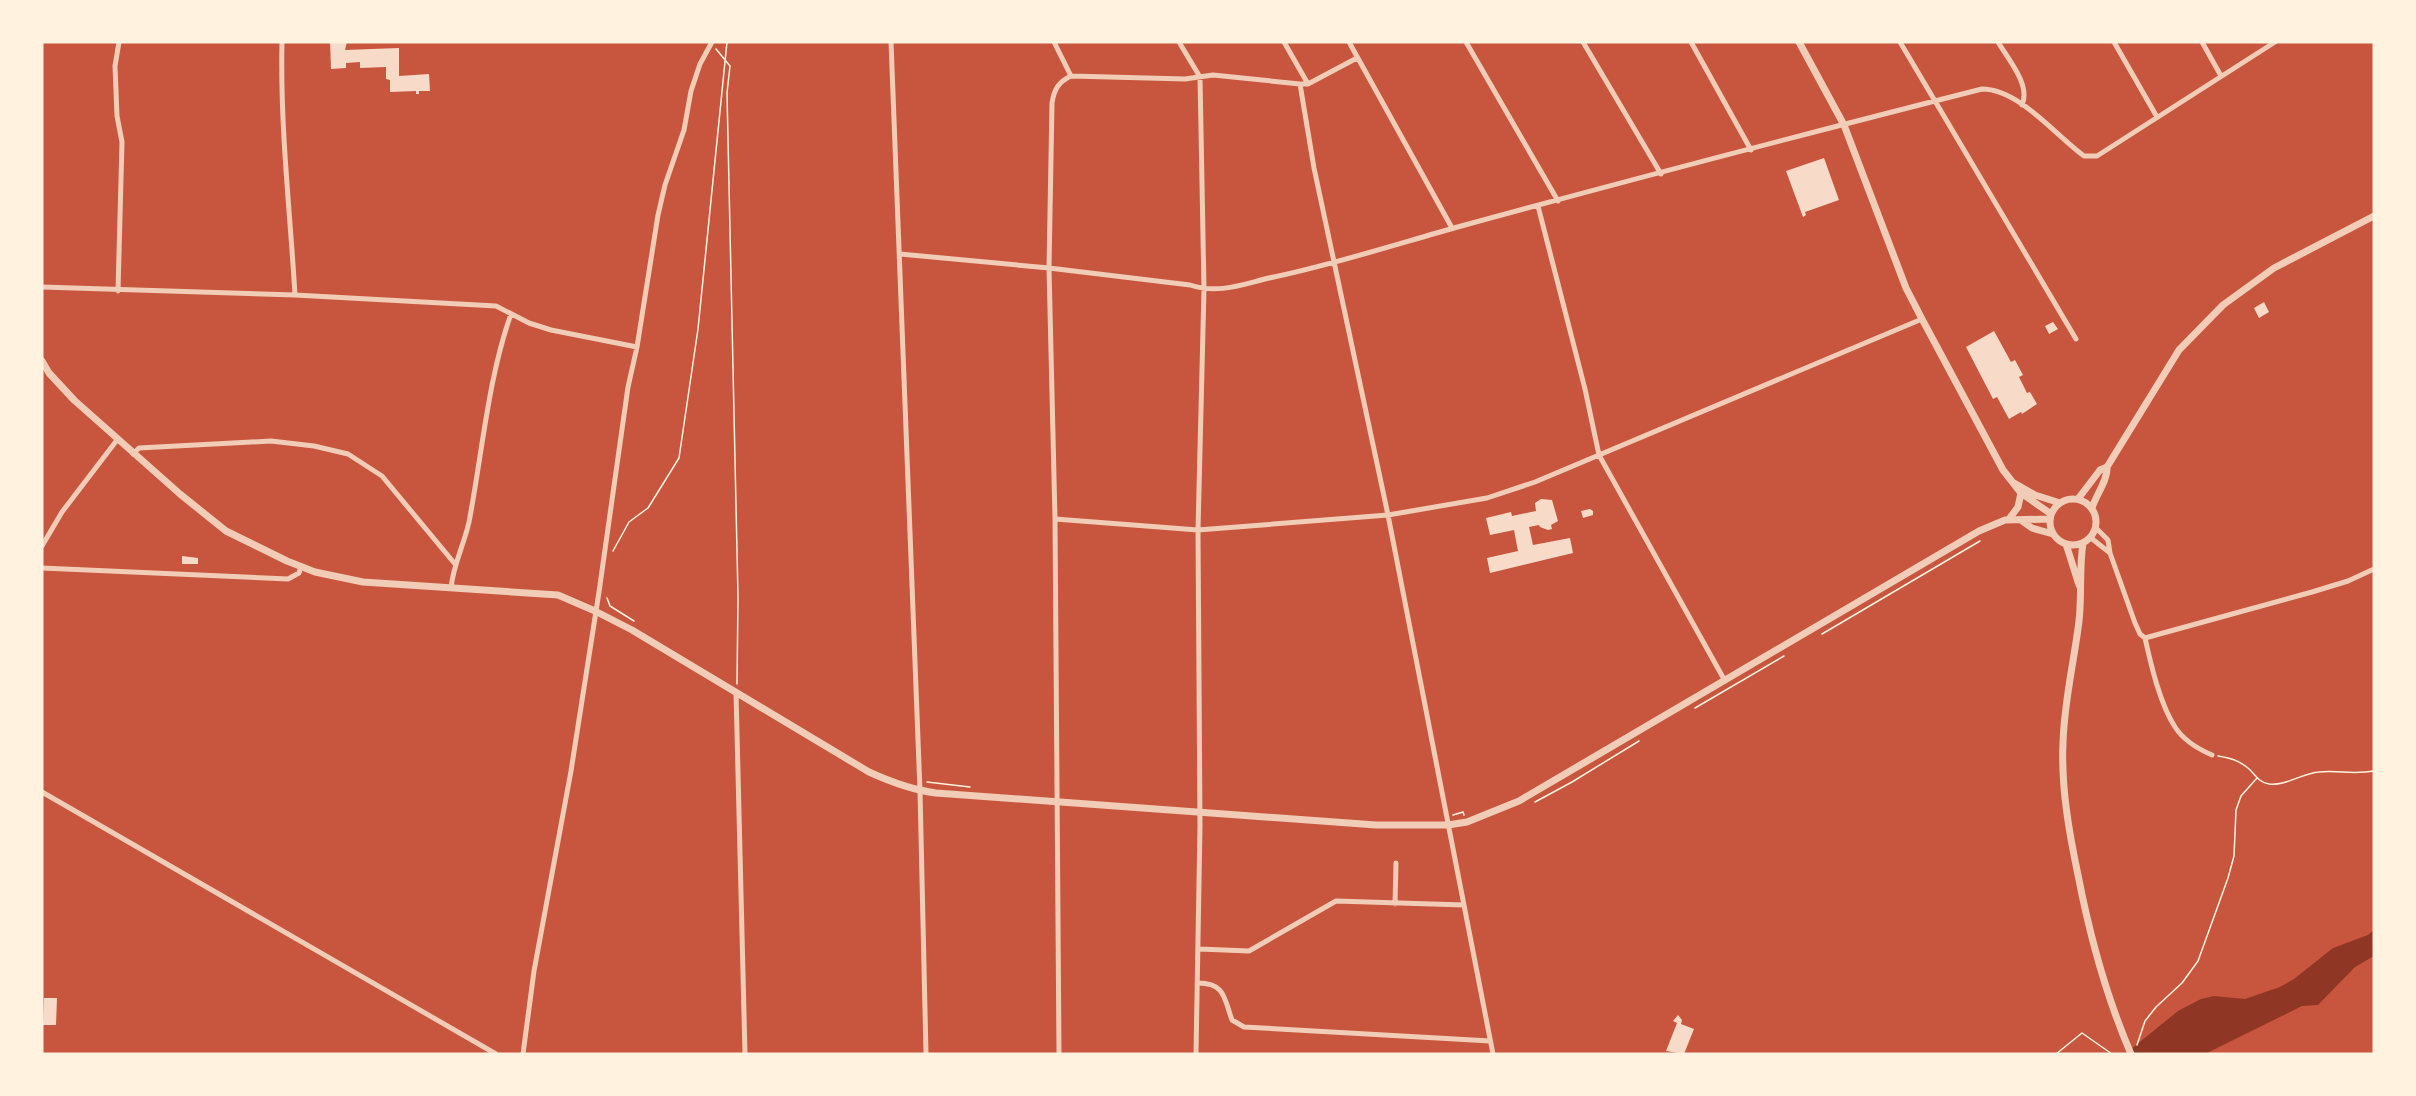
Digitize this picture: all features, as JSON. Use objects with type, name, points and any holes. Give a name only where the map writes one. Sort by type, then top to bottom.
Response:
[{"type":"street","points":[[118,291],[122,142],[117,116],[115,66],[119,42]]},
{"type":"street","points":[[282,42],[281,86],[286,184],[295,295]]},
{"type":"street","points":[[891,42],[920,791],[926,1054]]},
{"type":"street","points":[[1054,42],[1071,76]]},
{"type":"street","points":[[1179,42],[1200,77],[1204,289],[1198,530],[1201,949],[1196,1054]]},
{"type":"street","points":[[1284,42],[1308,84]]},
{"type":"street","points":[[1349,42],[1452,228]]},
{"type":"street","points":[[1466,42],[1558,201]]},
{"type":"street","points":[[1583,42],[1661,174]]},
{"type":"street","points":[[1691,42],[1751,150]]},
{"type":"street","points":[[1799,42],[1844,125],[1906,288],[2003,470],[2020,493],[2050,517],[2053,534],[2058,540],[2076,546],[2091,538],[2096,528],[2096,516],[2092,508],[2085,501],[2078,499],[2068,499],[2060,503],[2050,517],[2022,521],[2009,519]]},
{"type":"street","points":[[1900,42],[2076,339]]},
{"type":"street","points":[[1998,42],[2022,83],[2025,93],[2022,105]]},
{"type":"street","points":[[2114,42],[2157,117]]},
{"type":"street","points":[[2202,42],[2221,76]]},
{"type":"street","points":[[900,254],[1050,268],[1190,285],[1204,289],[1232,289],[1260,280],[1335,264],[1452,228],[1982,89],[1994,89],[2014,98],[2084,156],[2091,157],[2097,156],[2275,42]]},
{"type":"street","points":[[522,1052],[596,610],[627,387],[637,347],[658,215],[665,184],[684,130],[691,91],[700,64],[712,43]]},
{"type":"street","points":[[1059,1054],[1050,268],[1054,91],[1058,85],[1071,76],[1185,79],[1213,75],[1308,84],[1357,58]]},
{"type":"street","points":[[1300,84],[1314,168],[1388,515],[1493,1054]]},
{"type":"street","points":[[1538,206],[1585,389],[1599,455],[1725,681]]},
{"type":"street","points":[[2078,499],[2100,470],[2107,467],[2179,350],[2223,305],[2274,267],[2374,216]]},
{"type":"street","points":[[42,287],[295,295],[496,306],[551,330],[637,347]]},
{"type":"street","points":[[451,588],[468,525],[499,357],[511,314]]},
{"type":"street","points":[[1054,519],[1198,530],[1388,515],[1487,498],[1535,482],[1922,319]]},
{"type":"street","points":[[42,362],[74,400],[117,440],[226,531],[315,572],[363,582],[558,595],[596,610],[869,772],[920,791],[1376,825],[1448,825],[1467,822],[1519,801],[1980,531],[2009,519],[2018,507],[2020,493]]},
{"type":"street","points":[[42,546],[62,512],[117,440]]},
{"type":"street","points":[[133,454],[139,448],[271,441],[314,446],[348,454],[382,476],[456,564]]},
{"type":"street","points":[[2092,508],[2097,492],[2108,474],[2107,467]]},
{"type":"street","points":[[2014,483],[2035,495],[2060,503]]},
{"type":"street","points":[[2022,521],[2032,528],[2053,534]]},
{"type":"street","points":[[2096,528],[2108,540],[2110,553],[2138,631],[2145,638],[2160,691],[2176,728],[2197,749],[2212,755]]},
{"type":"street","points":[[2091,538],[2110,553]]},
{"type":"street","points":[[2083,543],[2079,618],[2067,689],[2064,726],[2065,798],[2089,931],[2110,1000],[2131,1052]]},
{"type":"street","points":[[2066,544],[2079,587]]},
{"type":"street","points":[[42,568],[288,579],[299,573],[301,566]]},
{"type":"street","points":[[2145,638],[2312,592],[2348,581],[2374,569]]},
{"type":"street","points":[[736,692],[745,1054]]},
{"type":"street","points":[[42,792],[496,1054]]},
{"type":"street","points":[[1395,904],[1396,863]]},
{"type":"street","points":[[1201,949],[1249,951],[1336,901],[1464,905]]},
{"type":"street","points":[[1200,983],[1213,984],[1221,990],[1232,1020],[1244,1027],[1490,1041]]},
{"type":"path","points":[[614,549],[629,522],[648,508],[679,458],[699,319],[727,42]]},
{"type":"path","points":[[712,43],[730,66],[727,93],[738,597],[736,692]]},
{"type":"path","points":[[2212,755],[2233,758],[2248,768],[2257,778],[2270,784],[2318,772],[2356,774],[2374,771]]},
{"type":"path","points":[[2131,1052],[2138,1045],[2145,1021],[2156,1006],[2182,983],[2198,961],[2234,856],[2236,810],[2241,796],[2257,778]]},
{"type":"path","points":[[2055,1054],[2082,1033],[2112,1054]]},
{"type":"shaded area","points":[[2374,930],[2374,956],[2355,967],[2318,1005],[2302,1006],[2205,1054],[2125,1054],[2178,1011],[2201,999],[2214,996],[2245,999],[2280,987],[2294,979],[2333,948],[2368,935]]},
{"type":"building","points":[[330,42],[347,42],[345,50],[399,48],[399,76],[429,74],[430,91],[419,91],[419,94],[416,94],[416,91],[390,92],[390,80],[386,79],[386,67],[360,68],[360,62],[346,63],[346,68],[331,69]]},
{"type":"building","points":[[1824,158],[1839,200],[1805,212],[1806,215],[1803,217],[1786,171]]},
{"type":"building","points":[[2264,302],[2269,312],[2259,318],[2254,308]]},
{"type":"building","points":[[2053,322],[2058,329],[2049,334],[2045,326]]},
{"type":"building","points":[[1994,331],[2011,362],[2015,360],[2023,375],[2019,377],[2027,393],[2030,392],[2037,404],[2009,419],[1997,397],[1993,399],[1966,347]]},
{"type":"building","points":[[1541,499],[1552,500],[1558,521],[1551,525],[1552,529],[1548,530],[1539,525],[1529,527],[1533,545],[1570,538],[1573,553],[1490,573],[1487,558],[1518,551],[1514,530],[1490,535],[1486,518],[1511,512],[1512,516],[1536,511],[1535,503]]},
{"type":"building","points":[[1590,509],[1593,515],[1583,518],[1581,511]]},
{"type":"building","points":[[182,556],[198,558],[198,564],[182,564]]},
{"type":"building","points":[[44,998],[57,998],[56,1025],[43,1025]]},
{"type":"building","points":[[1678,1015],[1682,1020],[1681,1024],[1694,1029],[1684,1054],[1666,1051],[1677,1023],[1673,1021]]}]
